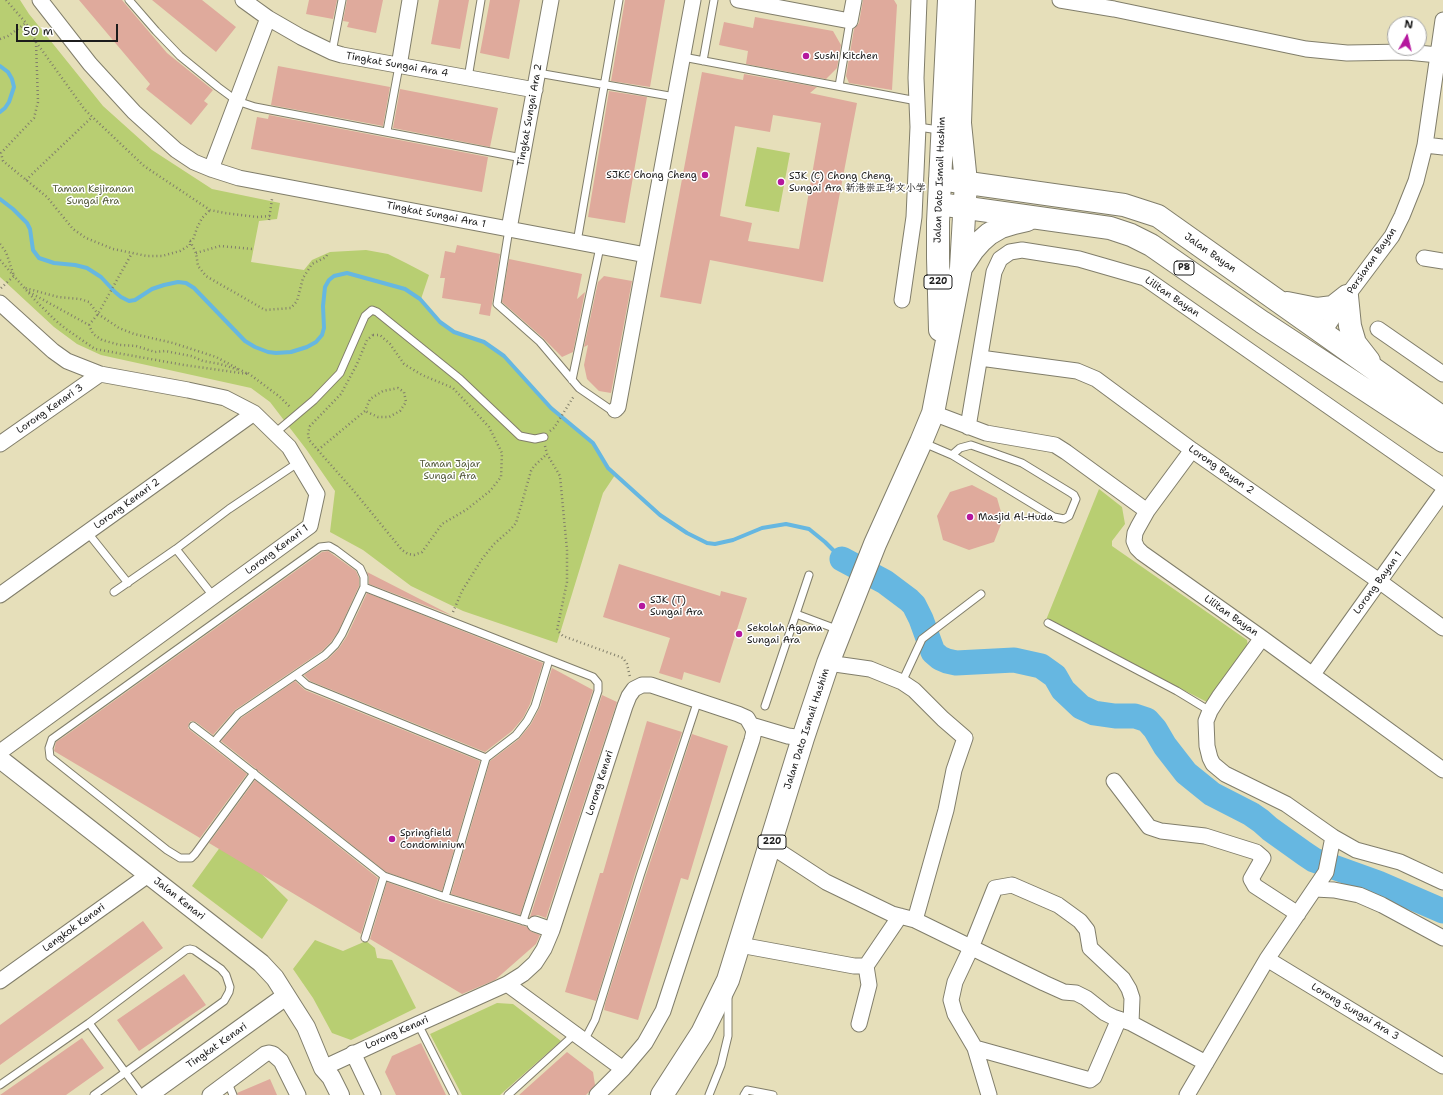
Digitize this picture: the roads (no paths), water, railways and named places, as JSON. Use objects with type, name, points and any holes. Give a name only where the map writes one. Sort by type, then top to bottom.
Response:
[{"type":"main road","name":"Jalan Dato Ismail Hashim","points":[[944,360],[940,324],[938,265],[942,130],[961,2]]},
{"type":"main road","name":"Jalan Dato Ismail Hashim","points":[[662,1095],[702,1033],[728,980],[771,846],[803,738],[828,663],[875,544],[933,413],[961,268],[966,182],[960,123],[961,2]]},
{"type":"main road","name":"Jalan Bayan","points":[[940,178],[1124,205],[1158,216],[1280,301],[1323,333]]},
{"type":"main road","name":"P8","points":[[939,204],[1110,228],[1131,235],[1151,245],[1262,322],[1443,418]]},
{"type":"main road","points":[[961,268],[973,250],[989,234],[1001,227],[1014,223],[1042,218]]},
{"type":"main road","points":[[1280,301],[1316,309],[1333,307],[1347,296]]},
{"type":"main road","points":[[1347,296],[1350,326],[1355,343],[1371,380]]},
{"type":"main road","points":[[1262,322],[1311,340],[1316,339],[1323,333]]},
{"type":"main road","points":[[1323,333],[1319,341],[1319,346],[1322,351],[1371,380]]},
{"type":"main road","name":"P8","points":[[1371,380],[1443,441]]},
{"type":"street","name":"Tingkat Sungai Ara 1","points":[[40,0],[90,64],[134,112],[176,150],[194,162],[211,170],[239,178],[646,255]]},
{"type":"street","name":"Tingkat Sungai Ara 4","points":[[243,0],[268,18],[301,37],[332,52],[399,66],[535,90]]},
{"type":"street","points":[[399,66],[410,0]]},
{"type":"street","name":"Tingkat Sungai Ara 2","points":[[509,229],[551,0]]},
{"type":"street","points":[[615,410],[618,407],[693,0]]},
{"type":"street","points":[[738,0],[850,21],[854,0]]},
{"type":"street","points":[[902,300],[914,217],[918,127],[916,78],[919,0]]},
{"type":"street","points":[[1060,0],[1116,4],[1306,49],[1348,53],[1407,52],[1438,55]]},
{"type":"street","points":[[211,170],[268,18]]},
{"type":"street","name":"Persiaran Bayan","points":[[1323,333],[1347,296],[1392,236],[1416,181],[1425,145],[1443,27]]},
{"type":"street","points":[[1425,145],[1443,147]]},
{"type":"street","name":"Lilitan Bayan","points":[[968,427],[994,272],[1000,259],[1010,252],[1022,250],[1088,261],[1145,278],[1443,491]]},
{"type":"street","points":[[1424,258],[1443,261]]},
{"type":"street","name":"Lorong Kenari 1","points":[[0,303],[67,362],[100,374],[225,398],[254,413],[289,446],[317,494],[310,526],[0,752]]},
{"type":"street","points":[[1378,329],[1443,374]]},
{"type":"street","name":"Lorong Bayan 2","points":[[980,358],[1077,371],[1087,374],[1443,628]]},
{"type":"street","name":"Lorong Kenari 3","points":[[0,444],[100,374]]},
{"type":"street","name":"Lorong Kenari 2","points":[[0,595],[254,413]]},
{"type":"street","points":[[933,413],[986,433],[1055,445],[1147,511]]},
{"type":"street","name":"Lilitan Bayan","points":[[1192,450],[1147,511],[1135,533],[1134,541],[1137,548],[1313,674],[1443,770]]},
{"type":"street","name":"Lorong Bayan 1","points":[[1313,674],[1443,491]]},
{"type":"street","points":[[1262,638],[1210,711],[1206,721],[1207,746],[1210,758],[1218,769],[1286,804],[1333,840],[1356,850],[1400,862],[1443,882]]},
{"type":"street","points":[[828,663],[870,670],[902,682],[914,690],[943,720],[965,738],[954,770],[946,810],[915,920]]},
{"type":"street","name":"Lorong Kenari","points":[[323,1068],[507,984],[523,974],[535,963],[544,949],[552,930],[629,696],[634,689],[642,685],[651,685],[698,700]]},
{"type":"street","points":[[597,1095],[623,1070],[645,1043],[663,1011],[752,740],[754,731],[747,718],[698,700]]},
{"type":"street","points":[[751,724],[788,736],[803,738]]},
{"type":"street","name":"Jalan Kenari","points":[[0,759],[261,963],[275,978],[306,1027],[323,1068],[331,1077],[340,1095]]},
{"type":"street","points":[[1114,782],[1149,827],[1161,831],[1205,836],[1256,852],[1263,858],[1250,879],[1255,886],[1298,914]]},
{"type":"street","points":[[1187,1095],[1267,959],[1326,872],[1333,840]]},
{"type":"street","points":[[771,846],[826,882],[892,914],[915,920],[1057,989],[1064,992],[1076,993],[1086,998],[1105,1013],[1125,1021],[1206,1063]]},
{"type":"street","name":"Lengkok Kenari","points":[[2,977],[148,875]]},
{"type":"street","points":[[975,1048],[1090,1080],[1094,1078],[1125,1021],[1132,998],[1123,979],[1090,948],[1087,930],[1084,924],[1058,905],[1012,885],[995,888],[971,948],[955,982],[951,1000],[955,1014],[975,1048],[989,1095]]},
{"type":"street","points":[[1315,889],[1334,890],[1359,895],[1382,905],[1443,938]]},
{"type":"street","points":[[859,1024],[869,985],[866,966],[900,916]]},
{"type":"street","points":[[529,922],[552,930]]},
{"type":"street","points":[[740,945],[854,966],[866,966]]},
{"type":"street","name":"Lorong Sungai Ara 3","points":[[1267,959],[1443,1066]]},
{"type":"street","points":[[507,984],[623,1070]]},
{"type":"street","name":"Tingkat Kenari","points":[[157,1092],[286,996]]},
{"type":"street","points":[[210,1095],[231,1089],[265,1054],[269,1053],[273,1054],[281,1061],[298,1095]]},
{"type":"street","name":"Lorong Kenari","points":[[353,1053],[373,1095]]},
{"type":"street","name":"Jalan Kenari","points":[[323,1068],[320,1081],[327,1095]]},
{"type":"lane","points":[[129,0],[180,56],[218,88],[237,101],[255,107],[522,158]]},
{"type":"lane","points":[[332,52],[342,0]]},
{"type":"lane","points":[[468,78],[481,0]]},
{"type":"lane","points":[[578,242],[619,0]]},
{"type":"lane","points":[[703,61],[714,0]]},
{"type":"lane","points":[[839,86],[850,21]]},
{"type":"lane","points":[[683,57],[917,101]]},
{"type":"lane","points":[[387,131],[399,66]]},
{"type":"lane","points":[[538,73],[675,96]]},
{"type":"lane","points":[[918,127],[942,130]]},
{"type":"lane","points":[[509,229],[497,304],[540,342],[579,388],[611,410],[615,410]]},
{"type":"lane","points":[[572,380],[600,247]]},
{"type":"lane","points":[[275,433],[334,381],[340,373],[365,316],[372,310],[378,312],[460,378],[520,436],[535,439],[544,437]]},
{"type":"lane","points":[[968,427],[971,445]]},
{"type":"lane","points":[[921,442],[952,455],[1054,517],[1064,519],[1069,516],[1076,499],[1071,492],[1022,463],[971,445],[960,448],[952,455]]},
{"type":"lane","points":[[114,592],[176,549],[229,509],[299,462]]},
{"type":"lane","points":[[88,533],[128,583]]},
{"type":"lane","points":[[214,742],[238,714],[325,655],[335,645],[342,634],[364,587],[364,577],[360,568],[336,550],[329,546],[320,547],[52,739],[49,748],[50,757],[166,850],[180,858],[191,858],[195,854],[254,773]]},
{"type":"lane","points":[[176,549],[214,596]]},
{"type":"lane","points":[[765,706],[809,575]]},
{"type":"lane","points":[[193,726],[384,876],[445,897],[529,922],[598,691],[598,683],[593,677],[364,587]]},
{"type":"lane","points":[[902,682],[922,639],[981,594]]},
{"type":"lane","points":[[796,614],[840,631]]},
{"type":"lane","points":[[1048,623],[1177,691],[1210,711]]},
{"type":"lane","points":[[445,897],[486,758],[516,735],[527,721],[535,706],[549,660]]},
{"type":"lane","points":[[296,675],[307,684],[486,758]]},
{"type":"lane","points":[[508,1095],[580,1038],[595,1020],[640,876],[698,700]]},
{"type":"lane","points":[[365,938],[384,876]]},
{"type":"lane","points":[[0,1085],[89,1023],[186,950],[194,950],[226,975],[230,987],[224,1001],[94,1095]]},
{"type":"lane","points":[[709,1095],[721,1065],[728,1036],[728,980]]},
{"type":"lane","points":[[89,1023],[142,1095]]},
{"type":"lane","points":[[418,1024],[454,1095]]},
{"type":"lane","points":[[744,1095],[747,1090],[773,1095]]},
{"type":"waterway","points":[[0,66],[8,72],[14,87],[9,102],[0,112]]},
{"type":"waterway","points":[[0,199],[27,223],[30,229],[33,250],[39,258],[54,263],[87,268],[101,277],[121,297],[129,301],[135,300],[152,289],[164,285],[178,282],[186,283],[194,288],[245,341],[268,352],[291,352],[307,347],[316,342],[322,335],[324,328],[323,306],[325,287],[329,280],[334,276],[347,273],[405,289],[420,299],[440,322],[454,332],[484,342],[504,356],[551,408],[593,443],[608,468],[660,515],[687,533],[707,543],[715,544],[733,540],[762,528],[786,524],[809,529],[842,559]]},
{"type":"waterway","points":[[842,559],[885,582],[914,605],[921,619],[933,652],[940,658],[956,663],[1014,660],[1041,666],[1055,676],[1063,690],[1081,707],[1094,713],[1115,716],[1135,716],[1147,720],[1186,773],[1212,794],[1251,814],[1314,860],[1378,883],[1443,911]]},
{"type":"place","name":"Sushi Kitchen","points":[[806,56]]},
{"type":"place","name":"SJKC Chong Cheng","points":[[705,175]]},
{"type":"place","name":"SJK (C) Chong Cheng, Sungai Ara 新港崇正华文小学","points":[[781,182]]},
{"type":"place","name":"Masjid Al-Huda","points":[[970,517]]},
{"type":"place","name":"SJK (T) Sungai Ara","points":[[642,606]]},
{"type":"place","name":"Sekolah Agama Sungai Ara","points":[[739,634]]},
{"type":"place","name":"Springfield Condominium","points":[[392,839]]},
{"type":"park label","name":"Taman Kejiranan Sungai Ara","points":[[93,194]]},
{"type":"park label","name":"Taman Jajar Sungai Ara","points":[[450,470]]}]
